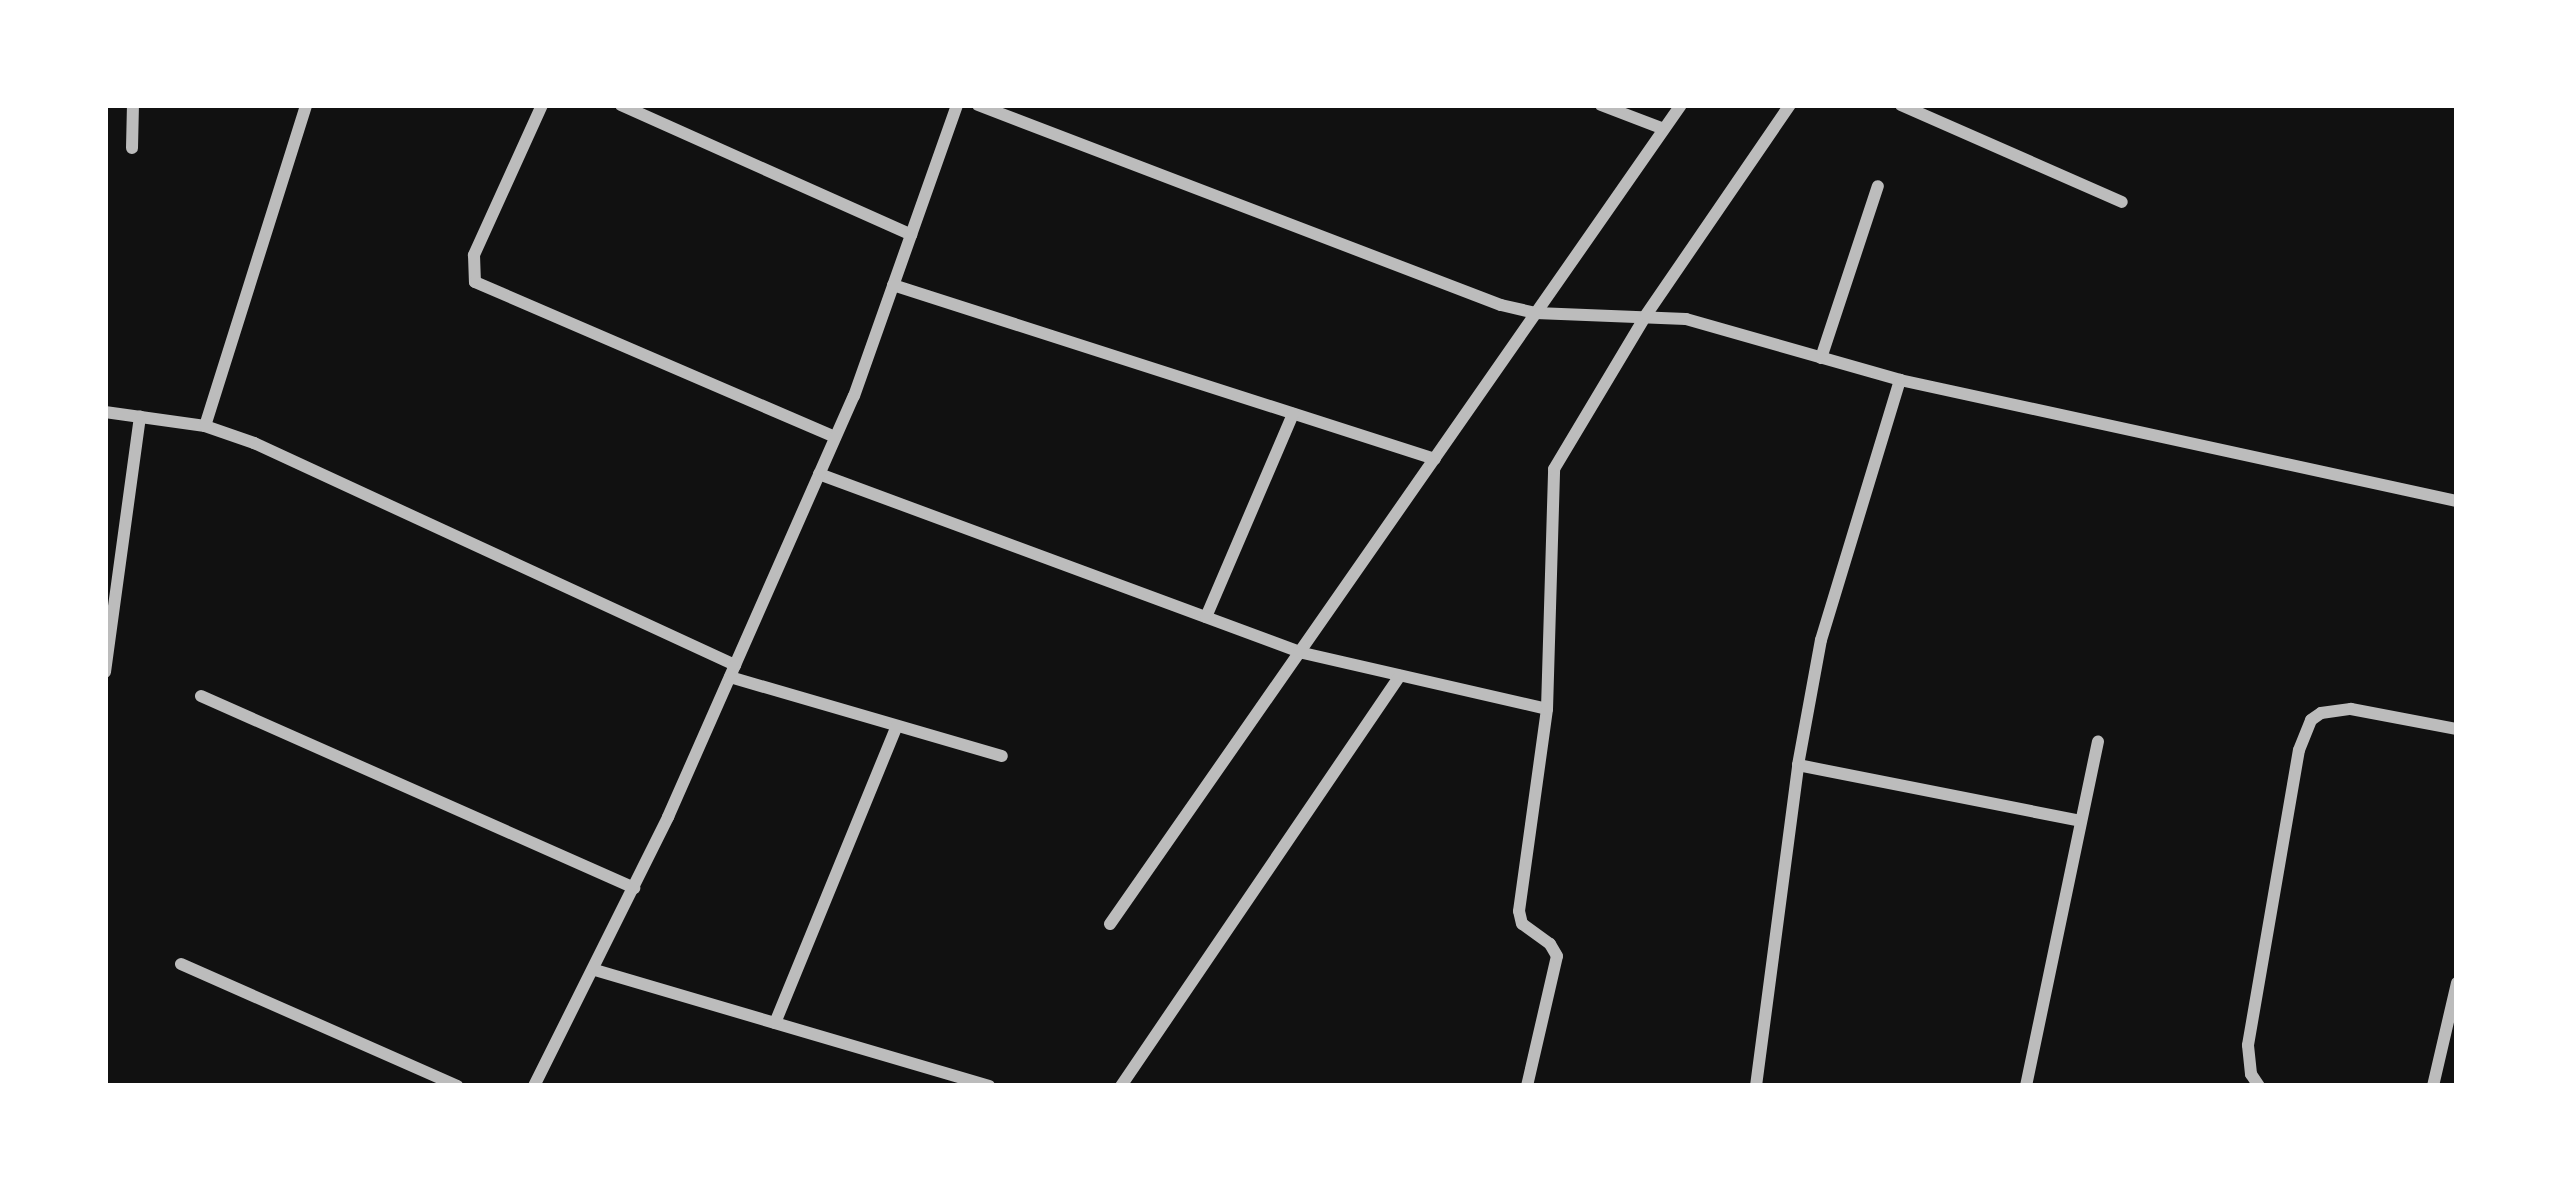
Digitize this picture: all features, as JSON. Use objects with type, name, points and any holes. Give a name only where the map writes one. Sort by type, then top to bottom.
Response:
[{"type":"street","points":[[132,148],[133,105]]},
{"type":"street","points":[[205,426],[306,105]]},
{"type":"street","points":[[542,105],[474,256],[476,281],[836,437]]},
{"type":"street","points":[[620,105],[911,235]]},
{"type":"street","points":[[534,1086],[634,888],[836,437],[958,105]]},
{"type":"street","points":[[978,105],[1501,305],[1536,313],[1686,320],[1900,380],[2457,501]]},
{"type":"street","points":[[1601,105],[1664,129]]},
{"type":"street","points":[[1110,924],[1681,105]]},
{"type":"street","points":[[1527,1086],[1557,956],[1550,944],[1522,924],[1519,911],[1546,710],[1554,469],[1646,315],[1790,105]]},
{"type":"street","points":[[1901,105],[2122,202]]},
{"type":"street","points":[[1821,358],[1879,186]]},
{"type":"street","points":[[893,285],[1435,459]]},
{"type":"street","points":[[1756,1086],[1798,765],[1837,579],[1900,380]]},
{"type":"street","points":[[105,412],[205,426],[254,443],[732,671],[1002,757]]},
{"type":"street","points":[[1206,617],[1293,414]]},
{"type":"street","points":[[105,672],[140,416]]},
{"type":"street","points":[[819,475],[1303,653],[1546,710]]},
{"type":"street","points":[[1121,1086],[1400,676]]},
{"type":"street","points":[[201,696],[634,888]]},
{"type":"street","points":[[2259,1086],[2251,1075],[2248,1045],[2299,750],[2311,720],[2321,712],[2351,709],[2457,729]]},
{"type":"street","points":[[775,1023],[897,726]]},
{"type":"street","points":[[2026,1086],[2098,741]]},
{"type":"street","points":[[1798,765],[2081,821]]},
{"type":"street","points":[[182,964],[457,1086]]},
{"type":"street","points":[[595,970],[989,1086]]},
{"type":"street","points":[[2433,1086],[2457,983]]}]
